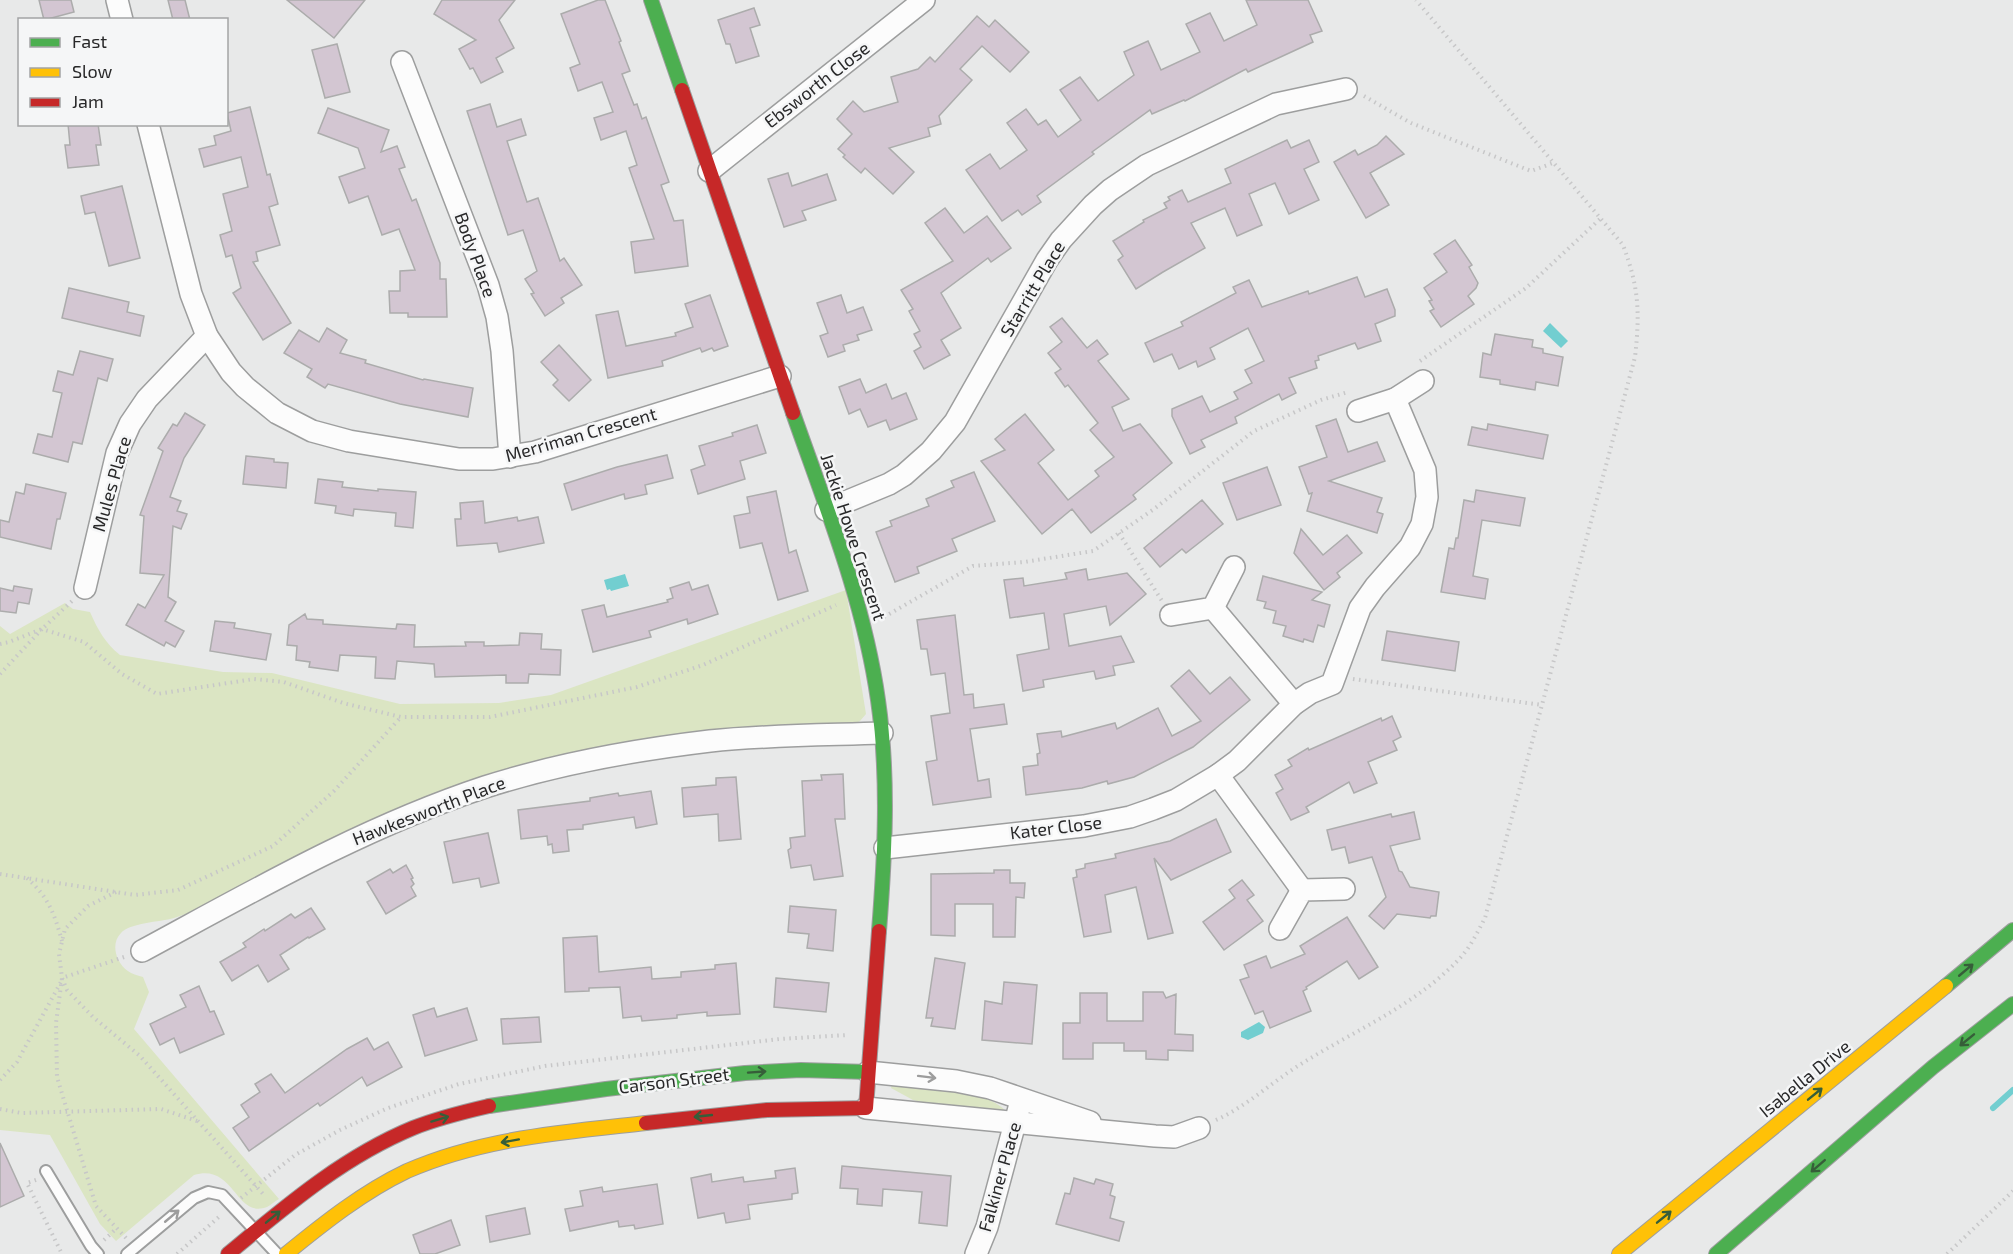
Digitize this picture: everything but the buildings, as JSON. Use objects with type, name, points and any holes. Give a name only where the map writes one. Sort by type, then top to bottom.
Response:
[{"type":"street","points":[[117,0],[122,18]]},
{"type":"street","name":"Jackie Howe Crescent","points":[[651,0],[856,596],[871,655],[882,733],[885,848],[866,1108]]},
{"type":"street","name":"Ebsworth Close","points":[[709,171],[924,0]]},
{"type":"street","name":"Body Place","points":[[402,62],[488,285],[497,317],[502,351],[510,457]]},
{"type":"street","name":"Starritt Place","points":[[826,510],[889,484],[904,475],[931,451],[955,422],[1047,260],[1077,223],[1110,190],[1147,165],[1276,104],[1347,89]]},
{"type":"street","name":"Merriman Crescent","points":[[149,126],[191,294],[207,336],[231,372],[245,387],[277,413],[312,431],[349,441],[442,457],[493,459],[535,452],[780,376]]},
{"type":"street","name":"Mules Place","points":[[86,588],[117,453],[130,424],[147,399],[207,336]]},
{"type":"street","points":[[1358,411],[1395,399],[1419,373]]},
{"type":"street","points":[[1335,676],[1360,608],[1410,547],[1422,524],[1427,497],[1425,470],[1395,399]]},
{"type":"street","points":[[1213,608],[1234,567]]},
{"type":"street","points":[[1171,615],[1213,608]]},
{"type":"street","points":[[1213,608],[1294,705]]},
{"type":"street","name":"Kater Close","points":[[885,848],[1084,826],[1130,817],[1176,800],[1218,775],[1237,760],[1294,705],[1310,693],[1332,684],[1335,676]]},
{"type":"street","name":"Hawkesworth Place","points":[[142,951],[353,840],[440,803],[512,779],[620,754],[711,741],[882,733]]},
{"type":"street","points":[[1218,775],[1302,890]]},
{"type":"street","points":[[1302,890],[1344,889]]},
{"type":"street","points":[[1280,929],[1302,890]]},
{"type":"street","name":"Isabella Drive","points":[[1619,1254],[1904,1022],[2013,930]]},
{"type":"street","points":[[1716,1254],[1933,1067],[2013,1004]]},
{"type":"street","name":"Carson Street","points":[[228,1254],[315,1184],[363,1152],[428,1122],[473,1109],[519,1101],[737,1074],[793,1070],[868,1072],[956,1081],[990,1088],[1062,1111],[1119,1133]]},
{"type":"street","name":"Falkiner Place","points":[[976,1254],[987,1227],[1021,1099]]},
{"type":"street","name":"Carson Street","points":[[286,1254],[344,1207],[406,1172],[473,1148],[546,1135],[710,1115],[803,1108],[866,1108],[1174,1137],[1199,1128]]},
{"type":"lane","points":[[47,1173],[91,1246],[99,1254]]},
{"type":"lane","points":[[131,1251],[194,1198],[208,1192],[222,1194],[277,1254]]},
{"type":"path","points":[[1199,1128],[1245,1104],[1299,1065],[1418,996],[1462,956],[1485,918],[1635,357],[1639,328],[1638,301],[1633,272],[1623,245],[1416,0]]},
{"type":"path","points":[[1347,89],[1374,101],[1411,123],[1495,155],[1514,165],[1531,171],[1553,162]]},
{"type":"path","points":[[1419,373],[1526,288],[1600,219]]},
{"type":"path","points":[[864,629],[931,588],[973,566],[1024,562],[1093,551],[1154,509],[1254,431],[1322,400],[1357,390]]},
{"type":"path","points":[[1119,533],[1171,615]]},
{"type":"path","points":[[0,674],[42,629],[86,588]]},
{"type":"path","points":[[0,644],[42,629],[84,642],[122,674],[157,694],[254,679],[284,682],[343,703],[401,717],[490,717],[637,687],[704,665],[856,596]]},
{"type":"path","points":[[1335,676],[1542,705]]},
{"type":"path","points":[[0,874],[135,895],[178,890],[273,846],[334,791],[401,717]]},
{"type":"path","points":[[27,878],[41,891],[52,909],[62,942]]},
{"type":"path","points":[[116,892],[88,906],[65,929],[59,954],[67,990],[93,1017],[140,1056],[279,1212]]},
{"type":"path","points":[[0,1080],[17,1062],[63,978],[142,951]]},
{"type":"path","points":[[63,978],[56,1023],[57,1077],[96,1206],[131,1251]]},
{"type":"path","points":[[0,1109],[21,1113],[161,1108],[198,1121]]},
{"type":"path","points":[[47,1173],[27,1184],[62,1254]]},
{"type":"path","points":[[1947,1254],[2013,1191]]},
{"type":"green space","points":[[846,590],[866,714],[851,726],[547,760],[204,908],[174,918],[131,927],[121,933],[115,945],[118,959],[128,971],[143,977],[149,992],[134,1029],[279,1199],[267,1207],[256,1209],[248,1205],[218,1177],[208,1173],[194,1175],[116,1241],[100,1224],[50,1135],[0,1130],[0,626],[10,634],[65,603],[73,609],[90,612],[102,636],[120,655],[223,672],[272,673],[400,704],[499,703],[551,695]]},
{"type":"green space","points":[[892,1084],[968,1093],[996,1103],[1006,1111],[936,1106],[913,1100],[891,1088]]},
{"type":"water","points":[[1550,323],[1568,341],[1561,348],[1543,331]]},
{"type":"water","points":[[625,574],[629,586],[607,590],[604,580]]},
{"type":"water","points":[[1259,1022],[1265,1027],[1263,1033],[1248,1040],[1241,1037],[1241,1032]]},
{"type":"waterway","points":[[1993,1108],[2013,1090]]},
{"type":"traffic: fast","points":[[651,0],[682,90]]},
{"type":"traffic: fast","points":[[793,413],[843,555],[872,663],[878,700],[885,786],[879,931]]},
{"type":"traffic: fast","points":[[1946,986],[2013,930]]},
{"type":"traffic: fast","points":[[1716,1254],[1933,1067],[2013,1004]]},
{"type":"traffic: fast","points":[[489,1106],[606,1089],[745,1073],[801,1070],[868,1072]]},
{"type":"traffic: slow","points":[[1619,1254],[1946,986]]},
{"type":"traffic: slow","points":[[286,1254],[359,1198],[391,1179],[435,1160],[524,1138],[646,1123]]},
{"type":"traffic: jam","points":[[682,90],[793,413]]},
{"type":"traffic: jam","points":[[646,1123],[767,1110],[866,1108],[879,931]]},
{"type":"traffic: jam","points":[[228,1254],[316,1184],[363,1153],[422,1124],[489,1106]]}]
